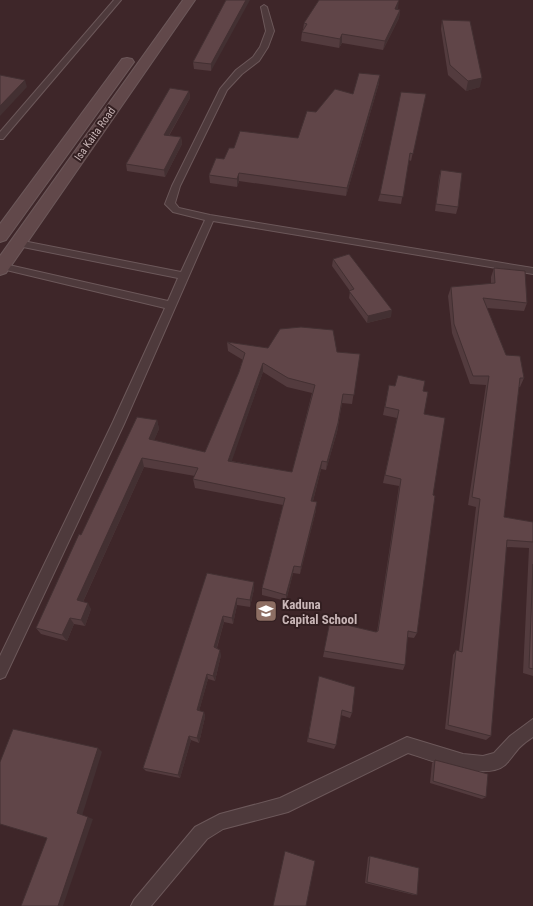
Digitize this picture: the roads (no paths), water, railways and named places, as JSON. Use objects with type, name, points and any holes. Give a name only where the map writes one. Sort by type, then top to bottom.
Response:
[{"type":"main road","points":[[145,38],[173,0]]},
{"type":"main road","name":"Isa Kaita Road","points":[[1,268],[189,0]]},
{"type":"main road","name":"Isa Kaita Road","points":[[0,236],[136,51]]},
{"type":"lane","points":[[0,137],[118,0]]},
{"type":"lane","points":[[264,7],[270,31],[264,47],[256,59],[239,72],[224,89],[176,186],[170,204],[176,210],[210,218],[533,271]]},
{"type":"lane","points":[[0,672],[172,306],[210,218]]},
{"type":"lane","points":[[18,243],[185,276]]},
{"type":"lane","points":[[1,268],[172,306]]},
{"type":"lane","points":[[140,906],[201,833],[220,822],[282,806],[407,746],[463,762],[483,764],[499,760],[515,741],[533,727]]},
{"type":"place","name":"Kaduna Capital School","points":[[266,611]]}]
